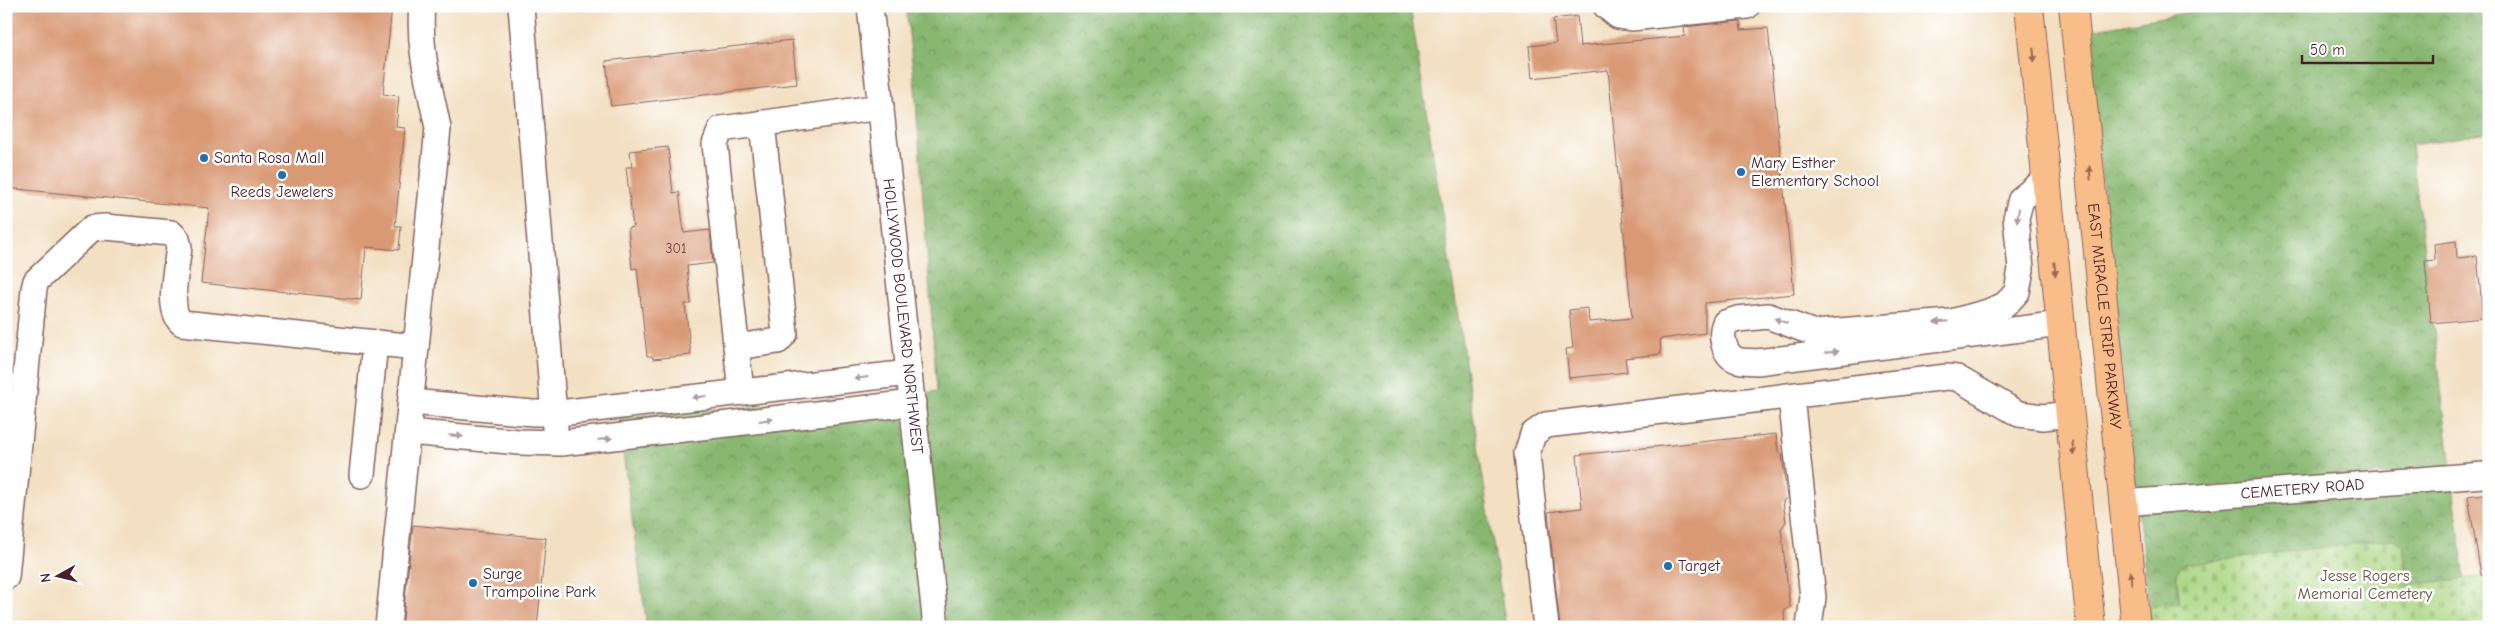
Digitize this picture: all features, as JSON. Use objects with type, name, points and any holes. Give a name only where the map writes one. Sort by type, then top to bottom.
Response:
[{"type":"highway","points":[[2029,6],[2091,627]]},
{"type":"highway","name":"EAST MIRACLE STRIP PARKWAY","points":[[2073,6],[2136,627]]},
{"type":"street","points":[[388,627],[438,128],[422,55],[420,31],[422,6]]},
{"type":"street","points":[[521,6],[556,443]]},
{"type":"street","name":"HOLLYWOOD BOULEVARD NORTHWEST","points":[[870,6],[936,627]]},
{"type":"street","points":[[1606,6],[1618,16],[1631,18],[1747,6]]},
{"type":"street","points":[[741,392],[715,144],[721,129],[881,107]]},
{"type":"street","points":[[736,347],[778,341],[785,334],[762,123]]},
{"type":"street","points":[[2046,179],[2021,199],[2016,218],[2021,269],[2017,292],[2005,305],[1988,312],[1951,322],[1814,333],[1768,316],[1738,319],[1725,323],[1722,330],[1724,346],[1730,355],[1737,360],[1758,362],[2061,324]]},
{"type":"street","points":[[6,577],[34,289],[36,281],[92,228],[105,227],[171,234],[177,239],[173,306],[176,318],[182,323],[416,347]]},
{"type":"street","points":[[362,475],[375,343]]},
{"type":"street","points":[[411,402],[554,413],[909,373]]},
{"type":"street","points":[[1546,627],[1527,454],[1533,434],[1546,426],[1947,377],[1957,378],[2019,414],[2042,417],[2070,414]]},
{"type":"street","points":[[1791,397],[1814,597],[1809,627]]},
{"type":"street","points":[[408,432],[519,442],[556,443],[913,403]]},
{"type":"street","name":"CEMETERY ROAD","points":[[2123,503],[2483,475]]},
{"type":"green space","points":[[906,6],[1410,6],[1506,627],[946,627],[922,393],[937,391],[915,88]]},
{"type":"green space","points":[[2222,6],[2489,6],[2489,133],[2411,145],[2451,469],[2136,493],[2086,31]]},
{"type":"green space","points":[[901,395],[926,627],[647,627],[618,417]]},
{"type":"green space","points":[[2453,486],[2465,580],[2408,585],[2403,546],[2176,573],[2180,603],[2149,606],[2138,511]]},
{"type":"green space","name":"Jesse Rogers Memorial Cemetery","points":[[2394,539],[2403,546],[2408,585],[2489,576],[2489,627],[2151,627],[2149,606],[2180,603],[2176,573],[2184,564]]},
{"type":"building","name":"Santa Rosa Mall","points":[[6,6],[392,6],[383,94],[399,96],[396,127],[405,128],[395,226],[401,226],[399,250],[366,247],[361,300],[201,283],[209,208],[6,188]]},
{"type":"building","points":[[1577,16],[1580,46],[1685,36],[1684,27],[1740,21],[1741,30],[1768,28],[1794,294],[1705,303],[1705,333],[1660,339],[1661,354],[1625,358],[1627,372],[1569,378],[1566,349],[1573,348],[1569,310],[1588,308],[1589,322],[1632,318],[1608,70],[1532,78],[1529,46],[1556,43],[1553,19]]},
{"type":"building","points":[[792,40],[797,84],[611,106],[606,61]]},
{"type":"building","points":[[668,147],[673,193],[679,192],[684,233],[710,230],[713,263],[687,266],[691,304],[685,304],[691,355],[653,359],[652,356],[647,356],[637,268],[632,269],[628,228],[633,227],[626,167],[632,167],[630,151]]},
{"type":"building","points":[[2456,241],[2457,258],[2477,256],[2483,318],[2431,323],[2425,261],[2435,260],[2434,244]]},
{"type":"building","name":"Target","points":[[1776,434],[1778,451],[1782,454],[1787,498],[1783,501],[1786,522],[1781,529],[1790,607],[1784,611],[1785,627],[1560,627],[1548,512],[1582,508],[1577,455]]},
{"type":"building","points":[[2489,493],[2489,575],[2481,575],[2468,496]]},
{"type":"building","name":"Surge Trampoline Park","points":[[413,525],[546,538],[537,627],[402,627]]},
{"type":"place","name":"Santa Rosa Mall","points":[[204,158]]},
{"type":"place","name":"Mary Esther Elementary School","points":[[1741,172]]},
{"type":"place","name":"Reeds Jewelers","points":[[282,175]]},
{"type":"place","name":"Target","points":[[1668,566]]},
{"type":"place","name":"Surge Trampoline Park","points":[[473,583]]}]
